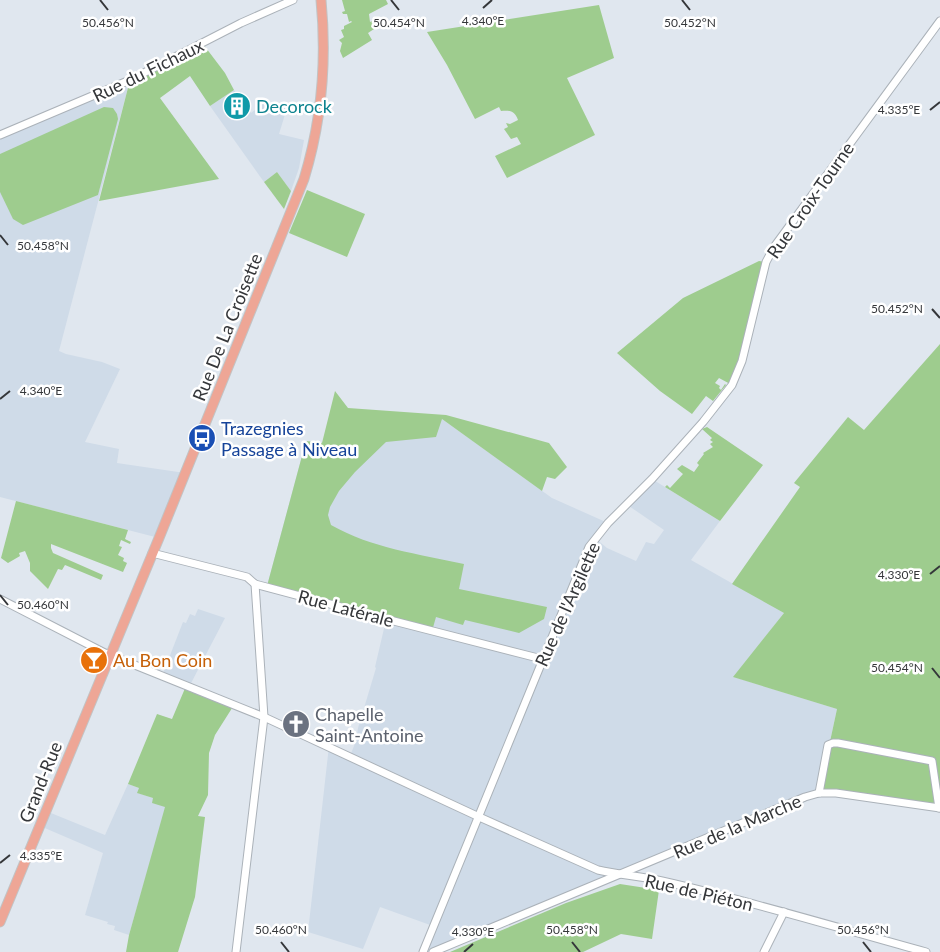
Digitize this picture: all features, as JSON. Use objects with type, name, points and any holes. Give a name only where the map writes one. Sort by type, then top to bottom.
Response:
[{"type":"main road","name":"Rue De La Croisette","points":[[110,655],[276,250],[307,169],[318,126],[323,82],[324,41],[320,0]]},
{"type":"main road","name":"Grand-Rue","points":[[0,922],[110,655]]},
{"type":"street","name":"Rue du Fichaux","points":[[0,135],[130,80],[242,23],[293,0]]},
{"type":"street","name":"Rue Croix-Tourne","points":[[703,422],[732,385],[742,361],[766,262],[774,247],[940,21]]},
{"type":"street","name":"Rue de l'Argilette","points":[[423,952],[588,547],[608,523],[652,479],[703,422]]},
{"type":"street","name":"Rue Latérale","points":[[152,553],[247,577],[255,584],[386,620],[542,659]]},
{"type":"street","points":[[236,952],[264,717],[255,584]]},
{"type":"street","name":"Rue de Piéton","points":[[0,599],[110,655],[264,717],[598,870],[660,881],[784,912],[926,952]]},
{"type":"street","name":"Rue de la Marche","points":[[433,952],[805,797],[819,793],[836,793],[940,808],[932,761],[838,743],[828,745],[819,793]]},
{"type":"street","points":[[764,952],[784,912]]},
{"type":"shaded area","points":[[130,80],[59,351],[102,362],[120,369],[85,442],[119,449],[117,463],[185,473],[159,538],[0,497],[0,135]]},
{"type":"shaded area","points":[[234,90],[251,113],[266,102],[287,108],[279,134],[304,140],[299,168],[291,191],[277,172],[264,182],[210,106]]},
{"type":"shaded area","points":[[442,419],[552,498],[608,523],[595,538],[607,548],[636,561],[646,542],[654,544],[664,530],[626,504],[652,479],[720,521],[691,560],[784,613],[734,677],[837,709],[819,793],[433,952],[423,952],[433,926],[380,907],[363,949],[308,932],[329,746],[350,756],[356,741],[358,728],[376,668],[386,620],[267,586],[306,441],[322,443]]},
{"type":"shaded area","points":[[198,609],[225,618],[189,687],[162,676],[183,622],[186,623],[190,614],[195,616]]},
{"type":"shaded area","points":[[128,784],[139,788],[138,793],[153,798],[166,807],[129,935],[114,930],[115,926],[107,924],[108,922],[85,915],[103,853],[40,826],[46,811],[105,835]]},
{"type":"green space","points":[[342,0],[386,0],[388,4],[369,14],[370,22],[374,20],[377,27],[368,33],[372,40],[343,58],[340,51],[342,43],[339,40],[344,37],[341,30],[352,22],[349,22],[347,14],[342,12],[345,11]]},
{"type":"green space","points":[[599,5],[614,58],[567,78],[595,135],[507,178],[495,156],[521,144],[517,137],[511,139],[504,129],[508,127],[506,123],[510,124],[518,120],[517,117],[512,112],[501,111],[499,107],[475,119],[447,65],[427,32]]},
{"type":"green space","points":[[203,44],[225,73],[234,90],[210,106],[190,76],[160,98],[219,179],[99,201],[130,80]]},
{"type":"green space","points":[[104,107],[113,108],[118,119],[98,195],[23,225],[13,219],[0,192],[0,154]]},
{"type":"green space","points":[[277,172],[291,191],[284,209],[264,182]]},
{"type":"green space","points":[[307,190],[365,214],[347,257],[289,233]]},
{"type":"green space","points":[[759,261],[766,262],[732,385],[719,378],[715,383],[720,386],[721,390],[726,385],[713,401],[706,396],[692,414],[660,391],[617,353],[683,298]]},
{"type":"green space","points":[[940,344],[940,808],[819,793],[837,709],[733,677],[784,613],[732,584],[800,487],[794,483],[848,417],[864,430]]},
{"type":"green space","points":[[335,391],[348,408],[446,415],[549,443],[567,467],[555,479],[547,477],[542,491],[442,419],[436,437],[386,442],[355,472],[339,491],[330,507],[328,515],[331,525],[362,539],[379,545],[464,564],[459,589],[547,607],[544,619],[519,633],[465,620],[463,625],[436,617],[432,631],[267,586],[306,441],[322,443]]},
{"type":"green space","points":[[707,427],[763,465],[720,521],[665,487],[667,485],[670,488],[683,474],[677,469],[682,465],[694,472],[699,465],[697,463],[703,453],[713,447],[710,444],[713,442],[710,440],[712,438],[702,429]]},
{"type":"green space","points":[[16,501],[128,530],[125,539],[131,542],[130,544],[121,540],[119,546],[122,547],[118,555],[124,558],[123,561],[127,563],[123,572],[51,544],[53,553],[103,575],[101,580],[65,565],[62,570],[58,569],[48,589],[30,571],[30,563],[25,551],[19,553],[20,556],[8,563],[1,558]]},
{"type":"green space","points":[[186,686],[234,705],[215,735],[209,753],[208,795],[198,816],[205,817],[195,897],[178,952],[126,952],[129,935],[165,807],[152,803],[153,798],[137,793],[139,788],[128,784],[157,714],[172,719]]},
{"type":"green space","points":[[620,884],[659,890],[652,939],[621,934],[583,952],[450,952],[566,903]]},
{"type":"place","name":"Decorock","points":[[237,106]]},
{"type":"place","name":"Trazegnies Passage à Niveau","points":[[202,438]]},
{"type":"place","name":"Au Bon Coin","points":[[94,660]]},
{"type":"place","name":"Chapelle Saint-Antoine","points":[[296,724]]}]
